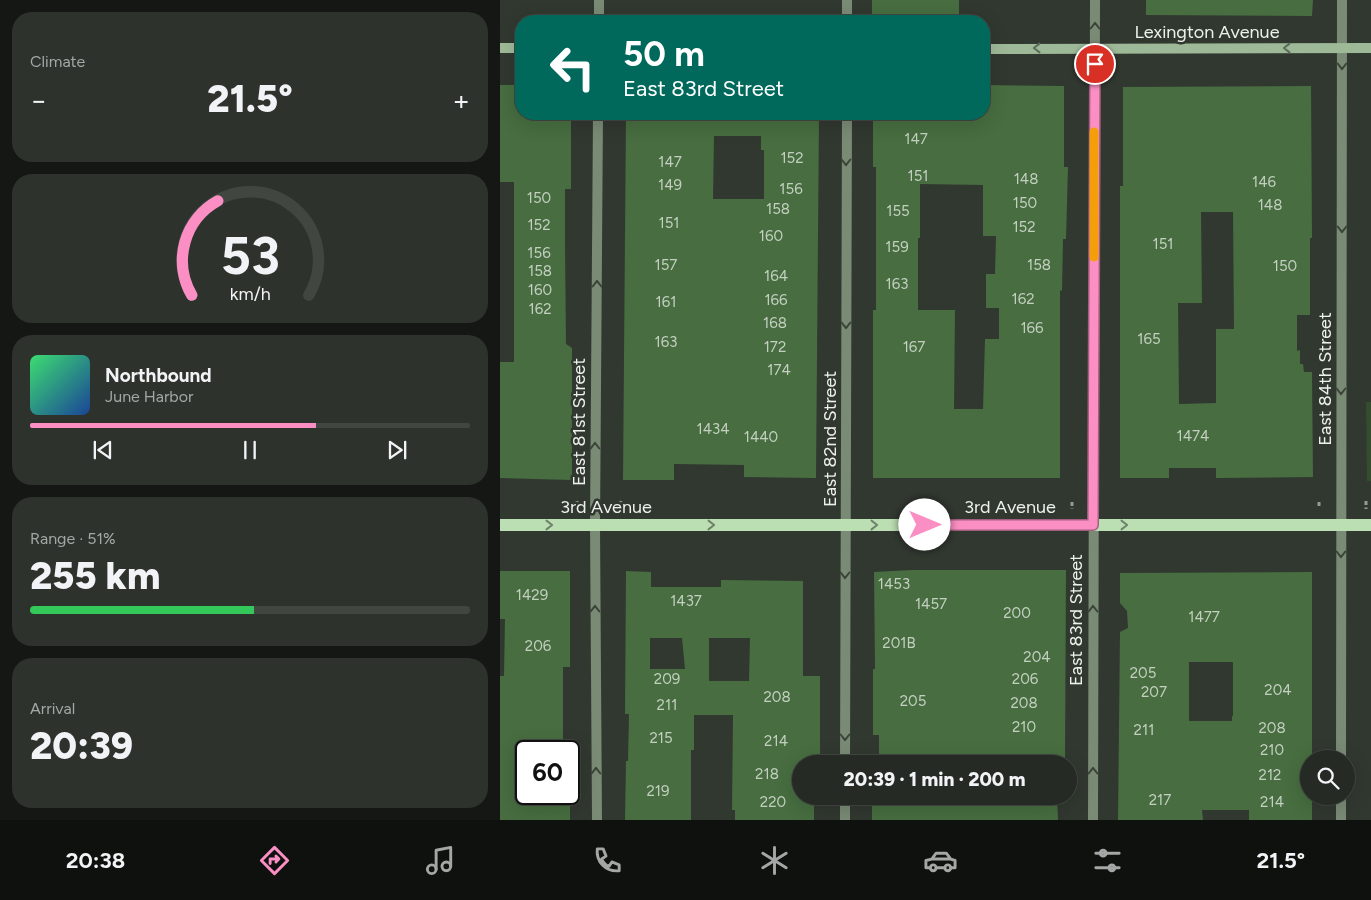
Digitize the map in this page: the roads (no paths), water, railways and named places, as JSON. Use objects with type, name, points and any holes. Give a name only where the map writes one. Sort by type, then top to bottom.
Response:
[{"type":"main road","points":[[500,48],[515,48]]},
{"type":"main road","name":"Lexington Avenue","points":[[990,48],[1371,48]]},
{"type":"main road","name":"3rd Avenue","points":[[500,525],[1371,525]]},
{"type":"street","points":[[599,0],[599,15]]},
{"type":"street","points":[[847,0],[847,15]]},
{"type":"street","name":"East 83rd Street","points":[[1092,820],[1095,0]]},
{"type":"street","name":"East 84th Street","points":[[1341,750],[1342,0]]},
{"type":"street","name":"East 81st Street","points":[[597,820],[595,525],[598,120]]},
{"type":"street","name":"East 82nd Street","points":[[845,755],[846,120]]},
{"type":"street","points":[[845,805],[845,820]]},
{"type":"street","points":[[1341,805],[1341,820]]}]
